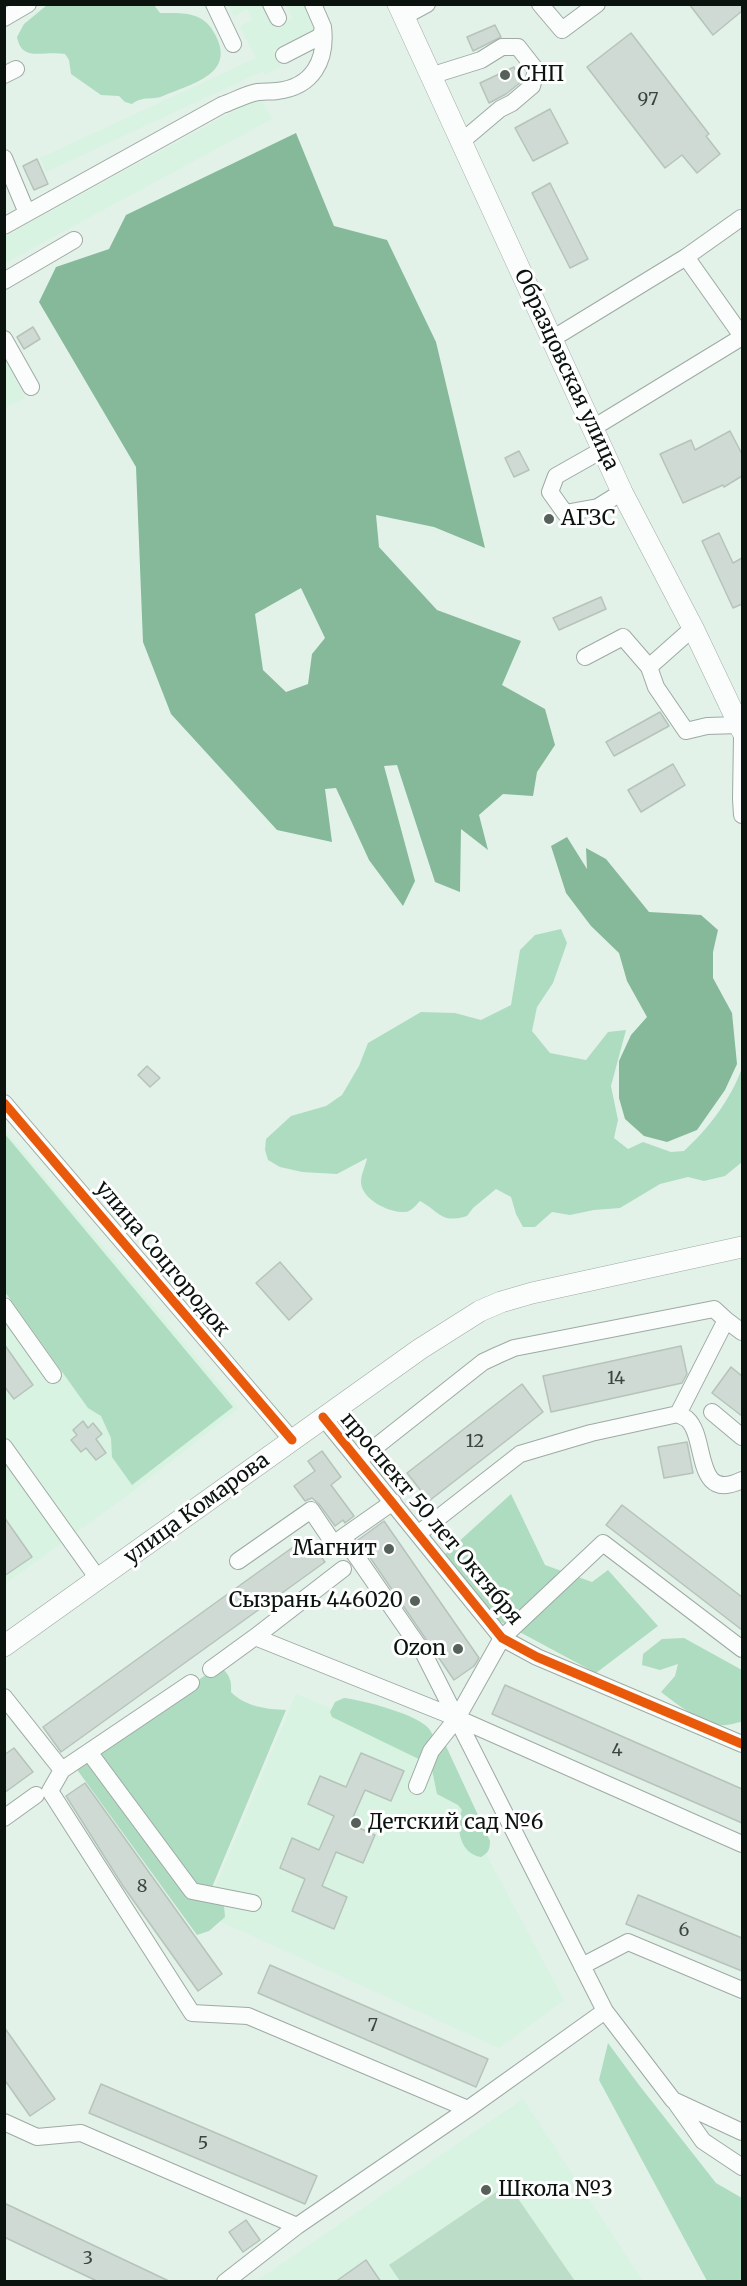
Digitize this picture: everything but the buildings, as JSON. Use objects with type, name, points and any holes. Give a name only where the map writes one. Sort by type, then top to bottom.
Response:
[{"type":"main road","name":"Образцовская улица","points":[[400,11],[602,450],[693,628],[741,731]]},
{"type":"main road","name":"улица Комарова","points":[[4,1646],[323,1417],[458,1324],[501,1302],[543,1290],[733,1249],[742,1240]]},
{"type":"street","points":[[4,18],[28,4]]},
{"type":"street","points":[[214,4],[233,44]]},
{"type":"street","points":[[4,226],[222,105],[256,92],[279,91],[307,80],[319,66],[324,52],[323,27],[313,4]]},
{"type":"street","points":[[400,11],[427,4]]},
{"type":"street","points":[[540,4],[562,30],[597,4]]},
{"type":"street","points":[[284,55],[321,36],[323,27]]},
{"type":"street","points":[[430,76],[481,60],[502,47],[518,47],[536,69],[532,86],[461,142]]},
{"type":"street","points":[[4,158],[27,213]]},
{"type":"street","points":[[552,339],[686,257],[741,218],[742,220]]},
{"type":"street","points":[[4,281],[74,240]]},
{"type":"street","points":[[592,428],[742,336],[686,257]]},
{"type":"street","points":[[4,339],[31,387]]},
{"type":"street","points":[[602,450],[556,476],[550,492],[565,513],[598,507],[622,492]]},
{"type":"street","points":[[649,667],[693,628]]},
{"type":"street","points":[[585,657],[623,637],[649,667],[656,687],[686,730],[707,726],[741,731],[742,815]]},
{"type":"street","name":"улица Соцгородок","points":[[4,1103],[292,1440]]},
{"type":"street","points":[[4,1306],[53,1375]]},
{"type":"street","points":[[359,1460],[483,1362],[514,1348],[714,1309],[742,1332]]},
{"type":"street","points":[[678,1414],[726,1320]]},
{"type":"street","points":[[712,1412],[742,1437]]},
{"type":"street","points":[[419,1533],[520,1454],[591,1433],[678,1414],[688,1419],[693,1428],[708,1476],[727,1485],[742,1480]]},
{"type":"street","name":"проспект 50 лет Октября","points":[[323,1417],[502,1638],[537,1657],[742,1744]]},
{"type":"street","points":[[4,1447],[99,1580]]},
{"type":"street","points":[[238,1561],[311,1510],[334,1544],[393,1502]]},
{"type":"street","points":[[344,1537],[424,1654],[605,2011],[703,2141],[742,2167]]},
{"type":"street","points":[[417,1786],[431,1751],[457,1718],[502,1638],[603,1543],[742,1649]]},
{"type":"street","points":[[212,1669],[343,1569]]},
{"type":"street","points":[[255,1637],[457,1718],[742,1844]]},
{"type":"street","points":[[191,1683],[62,1770],[50,1791],[192,2013],[248,2016],[468,2109]]},
{"type":"street","points":[[4,1697],[10,1717],[62,1770]]},
{"type":"street","points":[[89,1752],[192,1891],[253,1903]]},
{"type":"street","points":[[4,1818],[36,1795]]},
{"type":"street","points":[[582,1966],[628,1942],[742,1990]]},
{"type":"street","points":[[225,2282],[297,2226],[468,2109],[605,2011]]},
{"type":"street","points":[[674,2100],[742,2132]]},
{"type":"street","points":[[4,2122],[37,2137],[81,2133],[297,2226]]},
{"type":"shaded area","points":[[47,5],[154,5],[160,13],[190,14],[208,24],[220,45],[221,57],[217,67],[199,81],[159,97],[140,100],[132,104],[125,102],[119,96],[101,95],[71,74],[69,60],[65,54],[29,53],[20,45],[17,37],[24,24]]},
{"type":"shaded area","points":[[228,5],[263,5],[275,28],[293,18],[286,5],[306,5],[318,27],[273,50],[281,66],[265,75],[263,71],[46,172],[40,158],[256,58],[240,26],[252,20],[247,9],[234,16]]},
{"type":"shaded area","points":[[260,97],[272,119],[5,263],[5,236]]},
{"type":"shaded area","points":[[296,133],[334,226],[387,240],[436,342],[485,548],[434,527],[376,515],[379,547],[437,610],[521,641],[502,685],[545,709],[555,745],[537,772],[533,796],[503,794],[479,815],[488,850],[461,829],[460,892],[435,882],[397,765],[384,766],[415,881],[403,906],[369,860],[336,788],[325,789],[332,842],[277,830],[171,714],[143,642],[136,467],[39,302],[56,267],[109,249],[126,215]],"holes":[[[301,588],[325,638],[312,654],[308,684],[286,692],[263,670],[255,614]]]},
{"type":"shaded area","points":[[5,359],[25,398],[4,408]]},
{"type":"shaded area","points":[[567,837],[587,869],[586,848],[606,859],[649,912],[701,915],[718,930],[713,952],[713,978],[732,1013],[737,1064],[725,1090],[697,1130],[667,1142],[644,1136],[625,1119],[619,1098],[619,1061],[631,1035],[647,1017],[627,981],[619,953],[591,926],[566,893],[551,846]]},
{"type":"shaded area","points":[[561,929],[567,943],[553,983],[537,1007],[532,1031],[550,1053],[586,1060],[608,1032],[626,1030],[611,1086],[618,1120],[614,1138],[628,1149],[643,1142],[671,1152],[684,1151],[718,1112],[732,1091],[742,1068],[742,1162],[725,1176],[704,1181],[688,1177],[660,1184],[620,1208],[570,1215],[552,1212],[535,1227],[523,1227],[511,1197],[496,1189],[467,1216],[452,1219],[441,1216],[420,1201],[407,1212],[391,1210],[377,1204],[362,1188],[361,1179],[367,1158],[337,1174],[302,1172],[280,1167],[268,1160],[265,1150],[266,1139],[291,1116],[326,1106],[342,1095],[359,1066],[368,1043],[421,1012],[455,1013],[481,1020],[511,1005],[520,950],[535,935]]},
{"type":"shaded area","points":[[4,1129],[239,1408],[128,1495],[5,1584]]},
{"type":"shaded area","points":[[4,1133],[233,1407],[132,1485],[112,1457],[111,1438],[101,1416],[88,1408],[5,1292]]},
{"type":"shaded area","points":[[511,1494],[545,1565],[592,1582],[608,1570],[658,1626],[596,1673],[486,1614],[444,1555]]},
{"type":"shaded area","points":[[684,1638],[742,1670],[742,1726],[741,1722],[723,1725],[705,1720],[689,1712],[661,1692],[675,1676],[678,1664],[660,1670],[642,1665],[643,1654],[662,1639]]},
{"type":"shaded area","points":[[219,1666],[230,1680],[231,1692],[243,1701],[271,1709],[286,1710],[210,1892],[194,1888],[92,1752]]},
{"type":"shaded area","name":"Детский сад №6","points":[[296,1694],[431,1751],[564,2000],[499,2048],[204,1914]]},
{"type":"shaded area","points":[[344,1698],[377,1705],[415,1719],[430,1730],[434,1739],[446,1746],[490,1841],[489,1849],[485,1854],[481,1857],[474,1855],[464,1845],[459,1832],[462,1810],[458,1805],[437,1794],[431,1765],[332,1717],[330,1712],[335,1702]]},
{"type":"shaded area","points":[[90,1757],[191,1893],[224,1906],[225,1917],[209,1931],[197,1935],[78,1771],[77,1767]]},
{"type":"shaded area","points":[[608,2043],[716,2183],[742,2198],[742,2281],[707,2281],[599,2080]]},
{"type":"shaded area","name":"Школа №3","points":[[523,2099],[643,2281],[255,2282]]},
{"type":"shaded area","points":[[508,2184],[575,2281],[400,2281],[389,2265]]},
{"type":"cycle path","points":[[4,1103],[292,1440]]},
{"type":"cycle path","points":[[323,1417],[502,1638],[537,1657],[742,1744]]},
{"type":"place","name":"СНП","points":[[505,75]]},
{"type":"place","name":"АГЗС","points":[[549,519]]},
{"type":"place","name":"Магнит","points":[[389,1549]]},
{"type":"place","name":"Сызрань 446020","points":[[415,1601]]},
{"type":"place","name":"Ozon","points":[[458,1649]]},
{"type":"place","name":"Детский сад №6","points":[[356,1823]]},
{"type":"place","name":"Школа №3","points":[[486,2190]]}]
